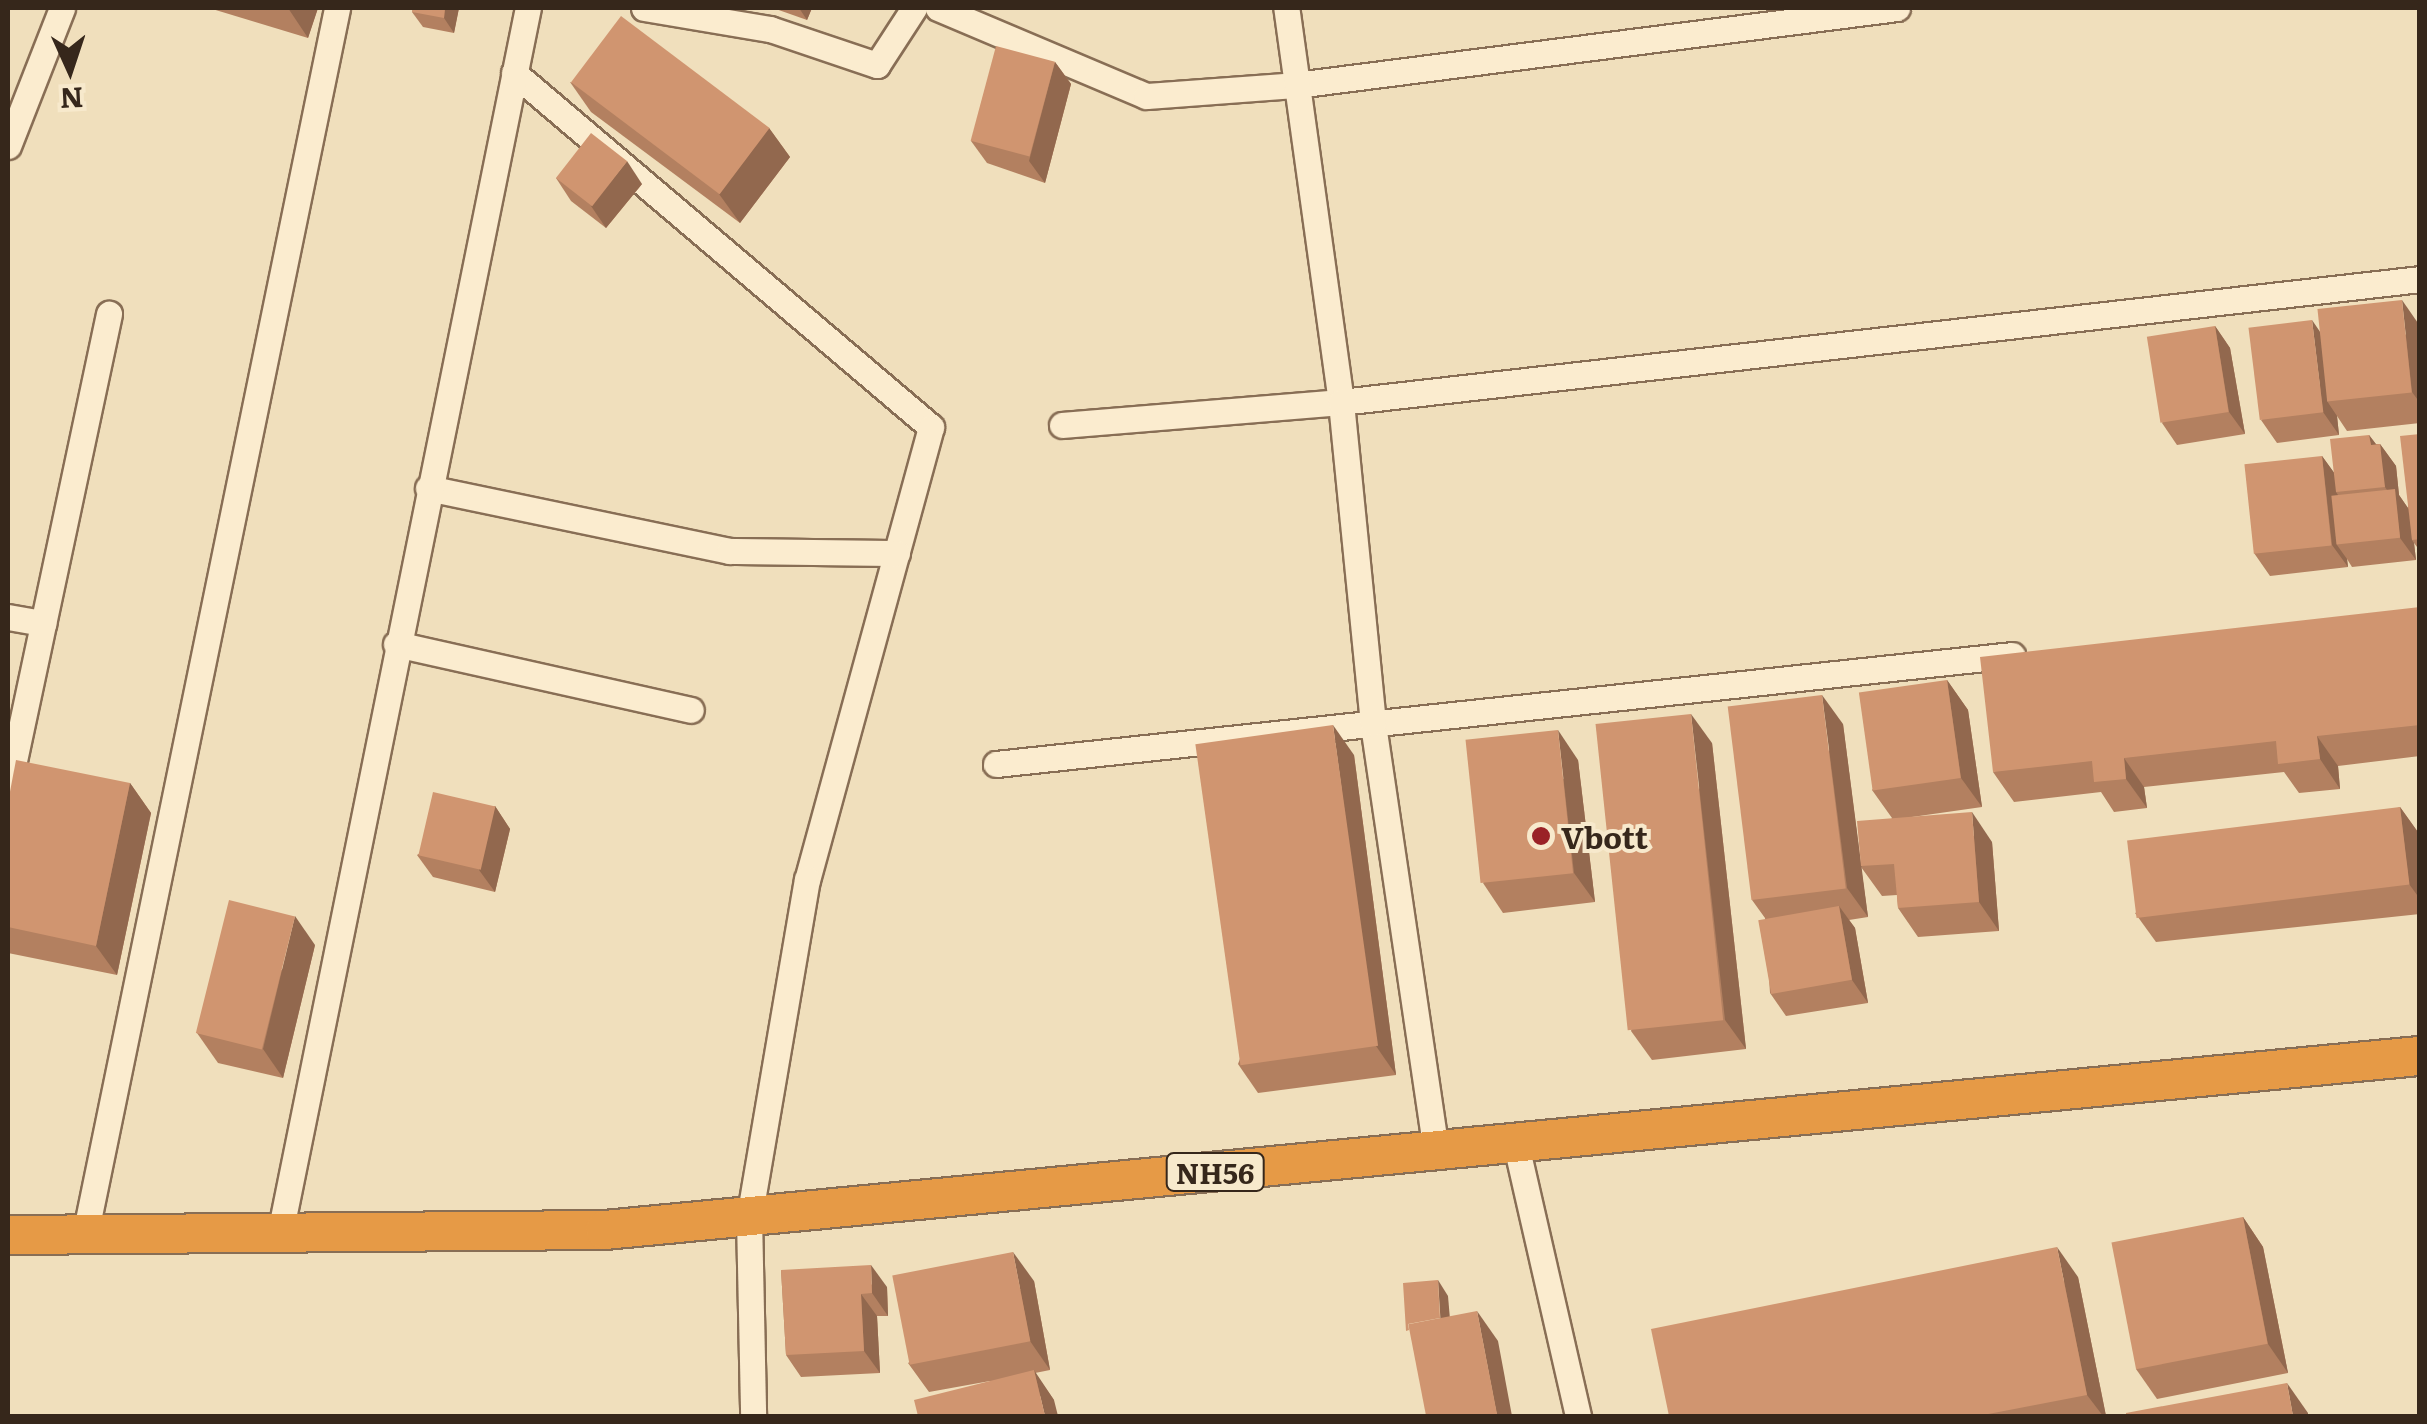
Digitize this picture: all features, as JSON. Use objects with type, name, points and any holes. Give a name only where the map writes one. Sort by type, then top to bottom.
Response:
[{"type":"highway","name":"NH56","points":[[8,1235],[605,1230],[2420,1056]]},
{"type":"street","points":[[8,146],[62,8]]},
{"type":"street","points":[[86,1235],[337,8]]},
{"type":"street","points":[[280,1233],[396,644],[528,8]]},
{"type":"street","points":[[644,8],[770,29],[877,65],[914,8]]},
{"type":"street","points":[[938,8],[1146,96],[1296,85],[1897,8]]},
{"type":"street","points":[[1286,8],[1341,402],[1374,723],[1436,1151]]},
{"type":"street","points":[[514,73],[931,427],[807,879],[749,1217],[754,1416]]},
{"type":"street","points":[[1062,425],[1341,402],[2420,279]]},
{"type":"street","points":[[8,789],[108,314]]},
{"type":"street","points":[[428,488],[729,552],[896,553]]},
{"type":"street","points":[[8,617],[43,623]]},
{"type":"street","points":[[396,644],[691,710]]},
{"type":"street","points":[[996,764],[2044,651]]},
{"type":"street","points":[[1516,1145],[1578,1416]]},
{"type":"building","points":[[413,8],[445,8],[444,18],[412,12]]},
{"type":"building","points":[[621,16],[770,128],[720,194],[571,82]]},
{"type":"building","points":[[996,46],[1055,62],[1030,156],[971,141]]},
{"type":"building","points":[[591,133],[627,161],[592,206],[556,178]]},
{"type":"building","points":[[2402,300],[2412,392],[2327,401],[2317,309]]},
{"type":"building","points":[[2312,320],[2323,412],[2260,420],[2248,328]]},
{"type":"building","points":[[2215,326],[2229,412],[2160,423],[2147,337]]},
{"type":"building","points":[[2420,434],[2420,539],[2412,540],[2400,436]]},
{"type":"building","points":[[2369,435],[2371,445],[2380,444],[2385,487],[2336,492],[2330,439]]},
{"type":"building","points":[[2322,456],[2331,546],[2254,554],[2244,464]]},
{"type":"building","points":[[2395,489],[2400,538],[2336,544],[2331,496]]},
{"type":"building","points":[[2420,607],[2420,725],[2317,736],[2320,759],[2278,764],[2276,741],[2124,758],[2126,779],[2094,782],[2092,761],[1993,772],[1980,657]]},
{"type":"building","points":[[1947,680],[1961,778],[1873,790],[1859,692]]},
{"type":"building","points":[[1822,695],[1846,889],[1751,900],[1728,707]]},
{"type":"building","points":[[1691,714],[1723,1020],[1628,1030],[1596,724]]},
{"type":"building","points":[[1333,725],[1378,1046],[1240,1065],[1195,744]]},
{"type":"building","name":"Vbott","points":[[1558,730],[1573,873],[1481,883],[1466,740]]},
{"type":"building","points":[[16,760],[130,783],[96,946],[8,927],[8,802]]},
{"type":"building","points":[[433,792],[495,806],[481,870],[418,855]]},
{"type":"building","points":[[2400,807],[2410,884],[2137,918],[2127,841]]},
{"type":"building","points":[[1972,812],[1979,902],[1898,908],[1894,864],[1861,866],[1857,821]]},
{"type":"building","points":[[229,900],[295,916],[262,1049],[196,1033]]},
{"type":"building","points":[[1839,906],[1852,980],[1771,994],[1758,920]]},
{"type":"building","points":[[2243,1217],[2268,1344],[2136,1369],[2111,1243]]},
{"type":"building","points":[[2057,1247],[2087,1395],[1978,1416],[1669,1416],[1651,1329]]},
{"type":"building","points":[[1013,1252],[1030,1341],[910,1365],[892,1275]]},
{"type":"building","points":[[871,1265],[872,1293],[861,1294],[864,1351],[786,1355],[781,1270]]},
{"type":"building","points":[[1438,1280],[1440,1318],[1408,1324],[1406,1331],[1403,1283]]},
{"type":"building","points":[[1477,1311],[1497,1416],[1426,1416],[1408,1324]]},
{"type":"building","points":[[1034,1370],[1045,1416],[918,1416],[914,1400]]},
{"type":"building","points":[[2287,1383],[2293,1416],[2126,1416],[2126,1413]]},
{"type":"place","name":"Vbott","points":[[1541,836]]}]
